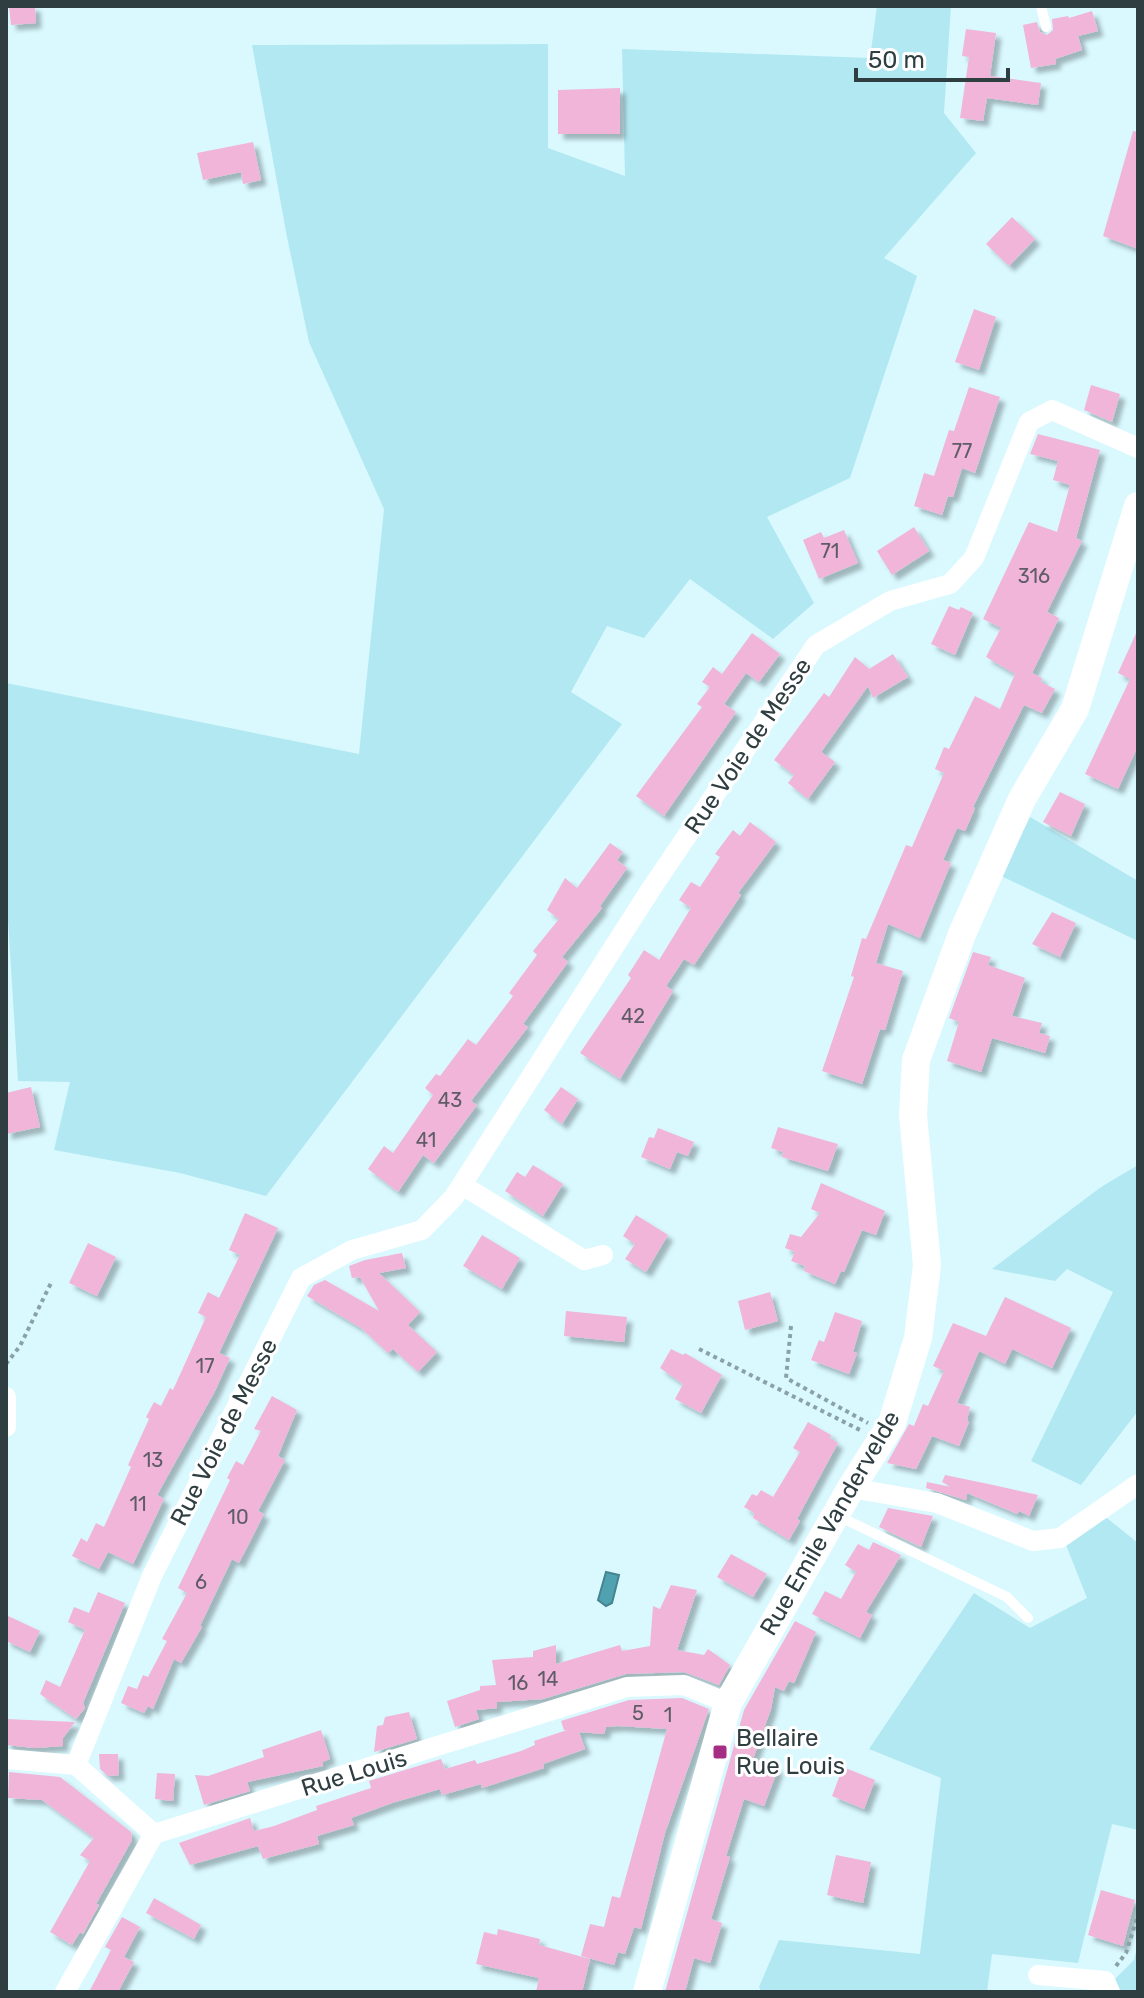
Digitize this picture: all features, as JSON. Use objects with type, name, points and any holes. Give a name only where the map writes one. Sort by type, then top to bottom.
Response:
[{"type":"street","name":"Rue Voie de Messe","points":[[76,1765],[152,1576],[301,1278],[352,1250],[422,1230],[454,1197],[651,889],[816,645],[890,601],[950,584],[974,558],[1029,422],[1052,410],[1138,448]]},
{"type":"street","name":"Rue Emile Vandervelde","points":[[647,1992],[728,1703],[851,1488],[892,1423],[918,1338],[927,1265],[913,1115],[916,1060],[962,934],[1022,799],[1075,709],[1138,506]]},
{"type":"street","points":[[462,1185],[584,1260],[603,1255]]},
{"type":"street","points":[[6,1397],[6,1427]]},
{"type":"street","points":[[851,1488],[937,1503],[1033,1541],[1060,1538],[1138,1484]]},
{"type":"street","name":"Rue Louis","points":[[154,1834],[627,1687],[684,1685],[728,1703]]},
{"type":"street","points":[[6,1759],[76,1765],[154,1834],[65,1992]]},
{"type":"street","points":[[1038,1975],[1107,1986]]},
{"type":"lane","points":[[1041,6],[1046,27]]},
{"type":"lane","points":[[836,1515],[1007,1597],[1028,1618]]},
{"type":"path","points":[[6,1364],[20,1346],[52,1281]]},
{"type":"path","points":[[791,1326],[786,1378],[883,1437]]},
{"type":"path","points":[[699,1349],[883,1437]]},
{"type":"path","points":[[1107,1986],[1126,1953],[1138,1915]]},
{"type":"shaded area","points":[[877,6],[951,6],[944,113],[976,153],[884,258],[917,276],[850,478],[767,517],[814,603],[773,639],[690,579],[644,638],[607,626],[571,692],[622,724],[266,1196],[180,1173],[54,1150],[70,1082],[18,1081],[6,887],[6,683],[359,754],[384,509],[309,342],[252,45],[548,44],[548,148],[625,176],[622,49],[870,58]]},
{"type":"shaded area","points":[[1030,817],[1138,881],[1138,941],[1001,876]]},
{"type":"shaded area","points":[[1138,1165],[1138,1411],[1081,1485],[1031,1461],[1113,1292],[1067,1269],[1055,1281],[992,1269],[1101,1187]]},
{"type":"shaded area","points":[[1102,1514],[1138,1543],[1138,1830],[1112,1824],[1078,1963],[992,1954],[987,1992],[761,1992],[759,1987],[779,1940],[920,1954],[941,1778],[869,1749],[974,1593],[1030,1628],[1087,1598],[1066,1545]]},
{"type":"shaded area","points":[[606,1572],[619,1575],[612,1603],[606,1606],[598,1600]]},
{"type":"shaded area","points":[[1138,1944],[1138,1992],[1120,1992],[1115,1979],[1134,1960]]},
{"type":"building","points":[[9,6],[35,6],[36,23],[11,25]]},
{"type":"building","points":[[1092,11],[1098,31],[1078,36],[1082,50],[1055,59],[1056,64],[1031,68],[1023,25],[1037,22],[1040,32],[1047,35],[1053,30],[1052,19]]},
{"type":"building","points":[[966,29],[996,33],[990,76],[1041,83],[1038,105],[987,98],[983,121],[960,118],[969,57],[962,56]]},
{"type":"building","points":[[620,88],[620,134],[558,134],[558,90]]},
{"type":"building","points":[[1133,131],[1138,132],[1138,249],[1103,236]]},
{"type":"building","points":[[253,142],[261,180],[243,184],[241,172],[203,180],[197,153]]},
{"type":"building","points":[[1012,217],[1035,239],[1009,266],[986,244]]},
{"type":"building","points":[[974,309],[996,317],[979,370],[955,362]]},
{"type":"building","points":[[1091,385],[1120,394],[1112,422],[1084,410]]},
{"type":"building","points":[[969,387],[1000,397],[975,473],[962,468],[953,497],[948,496],[942,515],[914,506],[924,473],[934,476],[949,430],[954,431]]},
{"type":"building","points":[[1038,434],[1100,450],[1076,538],[1082,541],[1047,612],[1059,618],[1032,673],[1055,689],[1042,713],[1024,705],[973,807],[965,831],[957,828],[943,860],[951,863],[920,938],[888,924],[876,963],[903,971],[885,1030],[880,1029],[862,1084],[822,1071],[854,977],[851,976],[862,938],[866,939],[906,845],[912,847],[944,773],[935,769],[944,747],[949,749],[975,696],[1000,709],[1015,674],[986,657],[1001,628],[983,619],[1029,522],[1057,532],[1070,485],[1053,480],[1058,461],[1030,454]]},
{"type":"building","points":[[914,527],[929,551],[892,575],[877,551]]},
{"type":"building","points":[[844,530],[858,563],[819,579],[803,540],[821,532],[824,538]]},
{"type":"building","points":[[949,606],[973,613],[955,655],[931,644]]},
{"type":"building","points":[[1138,629],[1138,746],[1118,789],[1085,774],[1130,679],[1118,673]]},
{"type":"building","points":[[752,633],[780,654],[759,682],[746,673],[724,704],[736,712],[664,816],[636,796],[702,707],[697,704],[710,687],[702,682],[713,667],[722,674]]},
{"type":"building","points":[[893,654],[908,677],[873,698],[868,686],[821,752],[835,762],[808,799],[788,783],[794,775],[774,760],[824,693],[829,697],[855,657],[869,669]]},
{"type":"building","points":[[1060,792],[1085,804],[1071,836],[1043,822]]},
{"type":"building","points":[[750,822],[776,842],[738,893],[741,895],[694,965],[684,959],[666,986],[673,991],[620,1079],[580,1053],[631,978],[628,975],[644,950],[659,960],[691,908],[679,900],[691,882],[700,887],[720,857],[715,854],[733,830],[740,836]]},
{"type":"building","points":[[610,843],[623,852],[617,860],[627,868],[600,906],[602,908],[562,957],[568,962],[523,1024],[528,1027],[471,1101],[477,1105],[434,1163],[423,1155],[398,1192],[368,1169],[384,1146],[393,1153],[433,1095],[425,1088],[436,1074],[440,1076],[468,1039],[476,1045],[513,996],[509,993],[537,955],[533,951],[559,919],[547,910],[565,878],[577,888]]},
{"type":"building","points":[[1052,912],[1076,923],[1060,957],[1032,944]]},
{"type":"building","points":[[973,952],[991,957],[988,965],[1025,978],[1012,1016],[1042,1023],[1039,1033],[1050,1036],[1045,1053],[992,1038],[981,1072],[947,1061],[959,1022],[949,1018]]},
{"type":"building","points":[[31,1087],[40,1127],[6,1134],[6,1093]]},
{"type":"building","points":[[561,1087],[578,1099],[562,1124],[544,1110]]},
{"type":"building","points":[[778,1127],[838,1144],[828,1171],[782,1157],[783,1152],[771,1148]]},
{"type":"building","points":[[658,1128],[694,1142],[688,1156],[677,1152],[670,1169],[641,1157],[649,1137],[654,1138]]},
{"type":"building","points":[[533,1165],[563,1184],[543,1216],[505,1191],[517,1172],[525,1177]]},
{"type":"building","points":[[821,1183],[885,1211],[876,1235],[862,1230],[844,1272],[841,1271],[835,1284],[804,1271],[805,1266],[791,1261],[795,1252],[785,1248],[790,1234],[801,1237],[820,1213],[811,1209]]},
{"type":"building","points":[[245,1213],[278,1228],[219,1353],[230,1358],[157,1495],[164,1499],[133,1564],[108,1552],[99,1569],[72,1556],[81,1538],[87,1542],[96,1523],[104,1527],[131,1467],[128,1465],[149,1419],[146,1417],[154,1402],[161,1406],[170,1388],[173,1390],[206,1317],[198,1313],[208,1292],[219,1298],[240,1255],[229,1250]]},
{"type":"building","points":[[636,1215],[668,1235],[646,1272],[625,1259],[635,1244],[623,1236]]},
{"type":"building","points":[[482,1235],[520,1258],[502,1289],[463,1266]]},
{"type":"building","points":[[88,1243],[116,1257],[97,1296],[69,1283]]},
{"type":"building","points":[[402,1253],[406,1268],[379,1273],[420,1312],[408,1325],[437,1352],[418,1372],[393,1349],[388,1353],[361,1328],[307,1296],[314,1285],[325,1280],[379,1311],[360,1277],[352,1278],[349,1266]]},
{"type":"building","points":[[770,1292],[778,1321],[745,1330],[738,1301]]},
{"type":"building","points":[[1005,1297],[1071,1328],[1052,1368],[1012,1349],[1005,1364],[979,1351],[957,1403],[970,1407],[969,1422],[959,1446],[932,1436],[916,1469],[887,1463],[909,1424],[914,1426],[923,1404],[928,1406],[944,1371],[933,1366],[953,1323],[986,1336]]},
{"type":"building","points":[[566,1311],[627,1317],[624,1342],[564,1336]]},
{"type":"building","points":[[835,1312],[862,1321],[853,1352],[857,1353],[849,1374],[811,1360],[819,1340],[824,1342]]},
{"type":"building","points":[[671,1349],[683,1355],[685,1353],[722,1375],[701,1413],[675,1399],[683,1384],[660,1368]]},
{"type":"building","points":[[272,1396],[297,1410],[278,1456],[285,1460],[258,1511],[264,1514],[239,1563],[232,1559],[202,1627],[181,1663],[174,1659],[153,1709],[148,1706],[144,1713],[121,1703],[128,1686],[137,1689],[143,1675],[148,1677],[167,1641],[162,1639],[187,1593],[178,1588],[230,1480],[227,1478],[236,1461],[243,1465],[261,1431],[254,1429]]},
{"type":"building","points":[[808,1422],[831,1435],[830,1438],[838,1443],[789,1540],[753,1518],[754,1513],[744,1507],[752,1494],[757,1496],[761,1490],[773,1497],[800,1452],[793,1448]]},
{"type":"building","points":[[945,1475],[1038,1495],[1029,1516],[967,1493],[966,1500],[926,1488],[927,1482],[951,1487],[942,1482]]},
{"type":"building","points":[[888,1508],[933,1516],[921,1547],[879,1527]]},
{"type":"building","points":[[873,1542],[901,1555],[866,1612],[872,1615],[860,1638],[812,1614],[825,1591],[841,1599],[856,1572],[845,1565],[858,1544],[869,1550]]},
{"type":"building","points":[[731,1554],[767,1574],[753,1597],[717,1577]]},
{"type":"building","points":[[671,1585],[697,1590],[677,1650],[704,1655],[708,1649],[730,1665],[719,1685],[684,1672],[626,1674],[543,1699],[497,1702],[497,1708],[476,1710],[479,1719],[455,1727],[447,1701],[480,1690],[480,1686],[496,1685],[492,1660],[533,1657],[533,1651],[556,1645],[556,1664],[620,1645],[622,1651],[650,1646],[653,1606],[660,1609]]},
{"type":"building","points":[[98,1592],[125,1603],[83,1703],[85,1708],[76,1719],[40,1694],[46,1680],[60,1687],[85,1630],[68,1622],[74,1607],[89,1613]]},
{"type":"building","points":[[6,1615],[40,1631],[30,1652],[6,1641]]},
{"type":"building","points":[[795,1621],[816,1632],[794,1683],[789,1681],[784,1691],[775,1687],[771,1709],[753,1759],[778,1769],[764,1806],[744,1799],[711,1919],[722,1923],[710,1963],[694,1958],[685,1992],[665,1992],[744,1710]]},
{"type":"building","points":[[682,1698],[709,1709],[665,1833],[641,1929],[634,1927],[625,1954],[618,1952],[614,1965],[581,1956],[590,1924],[604,1927],[612,1896],[620,1898],[667,1729],[618,1726],[606,1727],[604,1734],[579,1732],[585,1749],[543,1764],[544,1768],[482,1788],[481,1784],[442,1795],[440,1789],[392,1803],[351,1818],[354,1825],[317,1836],[319,1844],[263,1859],[258,1846],[190,1865],[179,1843],[250,1818],[254,1831],[274,1826],[317,1810],[316,1806],[371,1788],[369,1781],[441,1759],[445,1769],[475,1760],[477,1764],[521,1751],[535,1745],[534,1741],[567,1730],[564,1730],[561,1721],[629,1700]]},
{"type":"building","points":[[409,1712],[417,1739],[374,1752],[377,1726],[383,1725],[385,1717]]},
{"type":"building","points":[[6,1719],[75,1722],[63,1738],[63,1746],[35,1748],[6,1745]]},
{"type":"building","points":[[321,1730],[330,1759],[322,1762],[323,1766],[247,1782],[250,1791],[204,1805],[195,1775],[208,1776],[264,1757],[262,1750]]},
{"type":"building","points":[[99,1754],[118,1754],[119,1775],[108,1776],[100,1769]]},
{"type":"building","points":[[843,1767],[875,1780],[864,1809],[832,1796]]},
{"type":"building","points":[[9,1772],[60,1777],[131,1832],[132,1840],[96,1904],[99,1905],[83,1934],[80,1932],[72,1945],[50,1932],[90,1861],[80,1855],[94,1838],[42,1800],[8,1798]]},
{"type":"building","points":[[157,1773],[175,1774],[173,1801],[155,1799]]},
{"type":"building","points":[[836,1855],[871,1862],[863,1903],[827,1895]]},
{"type":"building","points":[[1101,1890],[1135,1900],[1123,1946],[1088,1935]]},
{"type":"building","points":[[154,1898],[201,1925],[194,1939],[146,1913]]},
{"type":"building","points":[[122,1917],[140,1927],[124,1957],[134,1962],[118,1992],[89,1992],[111,1950],[105,1947]]},
{"type":"building","points":[[498,1929],[540,1939],[539,1945],[590,1959],[582,1992],[536,1992],[539,1978],[476,1964],[484,1932],[497,1935]]},
{"type":"place","name":"Bellaire Rue Louis","points":[[720,1752]]}]
